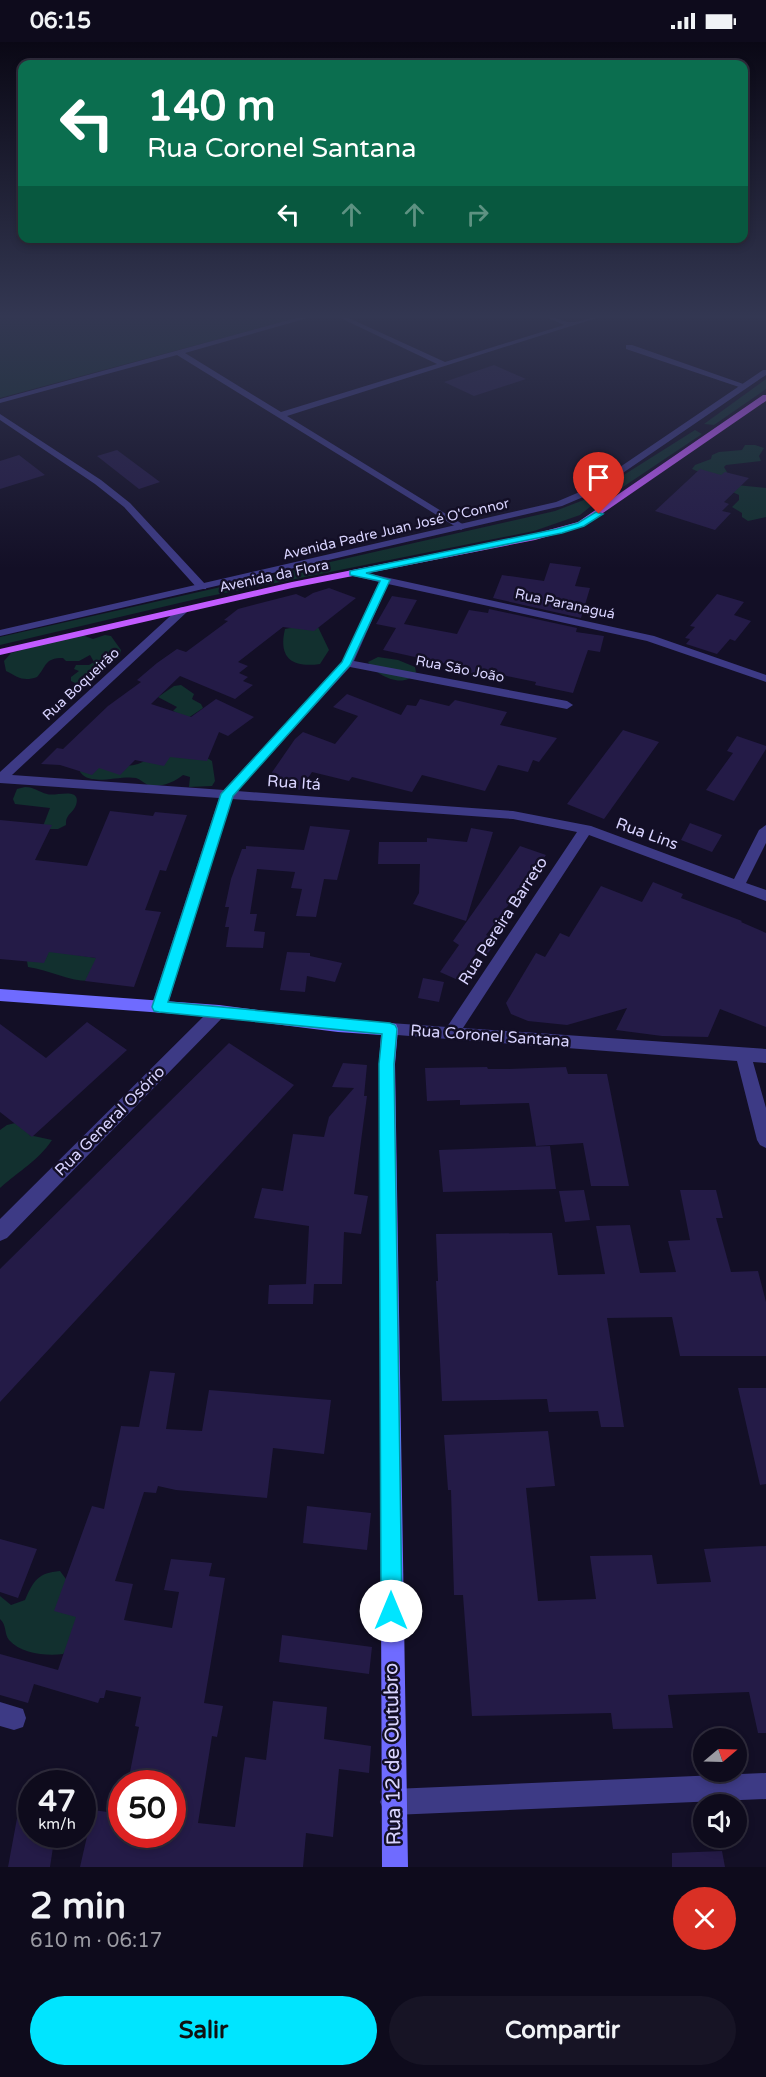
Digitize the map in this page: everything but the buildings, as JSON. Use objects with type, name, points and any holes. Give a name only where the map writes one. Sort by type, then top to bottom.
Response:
[{"type":"main road","name":"Avenida da Flora","points":[[0,652],[353,573],[535,537],[581,524],[763,399]]},
{"type":"main road","name":"Rua Coronel Santana","points":[[0,995],[219,1011],[338,1026],[390,1029]]},
{"type":"main road","name":"Rua 12 de Outubro","points":[[390,1029],[387,1064],[393,1802],[396,1867]]},
{"type":"street","points":[[254,399],[461,527]]},
{"type":"street","points":[[280,415],[331,399]]},
{"type":"street","name":"Avenida Padre Juan José O'Connor","points":[[0,633],[541,509],[592,490],[726,399]]},
{"type":"street","points":[[0,416],[98,482],[127,505],[201,587]]},
{"type":"street","name":"Rua Paranaguá","points":[[353,573],[650,638],[766,679]]},
{"type":"street","points":[[159,1007],[227,794],[347,663],[385,580]]},
{"type":"street","name":"Rua Boqueirão","points":[[1,779],[183,610]]},
{"type":"street","name":"Rua São João","points":[[347,663],[567,705]]},
{"type":"street","name":"Rua Itá","points":[[1,779],[513,815]]},
{"type":"street","name":"Rua Lins","points":[[513,815],[586,829],[766,896]]},
{"type":"street","name":"Rua Pereira Barreto","points":[[451,1033],[586,829]]},
{"type":"street","points":[[738,885],[766,830]]},
{"type":"street","name":"Rua General Osório","points":[[0,1232],[219,1011]]},
{"type":"street","name":"Rua Coronel Santana","points":[[390,1029],[766,1056]]},
{"type":"street","points":[[743,1054],[766,1140]]},
{"type":"street","points":[[393,1802],[766,1786]]},
{"type":"green space","points":[[738,399],[751,399],[714,425],[704,424]]},
{"type":"green space","points":[[695,430],[702,434],[608,497],[603,496],[603,488]]},
{"type":"green space","points":[[745,445],[764,448],[759,456],[761,461],[726,465],[724,467],[728,474],[723,475],[692,469],[695,465],[711,459],[712,455],[719,452],[742,450]]},
{"type":"green space","points":[[736,485],[766,488],[766,517],[748,521],[742,517],[742,513],[732,507],[739,500],[739,495],[728,490]]},
{"type":"green space","points":[[589,498],[596,502],[580,515],[534,531],[205,597],[0,645],[0,637],[555,511]]},
{"type":"green space","points":[[306,625],[318,627],[329,650],[320,664],[295,662],[286,654],[283,639],[285,629]]},
{"type":"green space","points":[[82,635],[93,639],[105,635],[111,636],[121,650],[120,658],[98,670],[88,682],[75,683],[71,681],[71,677],[79,671],[74,669],[76,665],[89,665],[94,662],[90,655],[79,661],[66,661],[63,658],[52,659],[37,677],[28,679],[6,671],[4,661],[11,653],[36,646],[49,637]]},
{"type":"green space","points":[[378,657],[398,660],[415,667],[416,672],[405,680],[391,679],[377,672],[368,662]]},
{"type":"green space","points":[[181,685],[194,694],[192,699],[201,704],[203,708],[188,718],[173,711],[177,707],[158,697],[174,686]]},
{"type":"green space","points":[[153,753],[207,758],[212,761],[215,781],[212,786],[189,787],[190,777],[183,775],[167,784],[153,786],[128,777],[91,779],[79,770],[78,761],[129,766],[146,760]]},
{"type":"green space","points":[[25,787],[51,795],[67,793],[75,796],[76,805],[67,818],[66,825],[58,829],[42,829],[50,808],[15,804],[13,799],[17,789]]},
{"type":"green space","points":[[46,950],[96,958],[100,964],[92,981],[75,980],[28,967],[27,961]]},
{"type":"green space","points":[[28,1120],[29,1135],[52,1140],[34,1160],[0,1188],[0,1130],[7,1125]]},
{"type":"green space","points":[[60,1571],[94,1617],[63,1654],[42,1654],[14,1645],[6,1635],[4,1624],[0,1619],[0,1596],[11,1605],[25,1600],[38,1579]]},
{"type":"route","points":[[391,1611],[387,1064],[390,1029],[338,1026],[219,1011],[159,1007],[227,794],[347,663],[385,580],[353,573],[559,531],[581,524],[599,514]]}]
